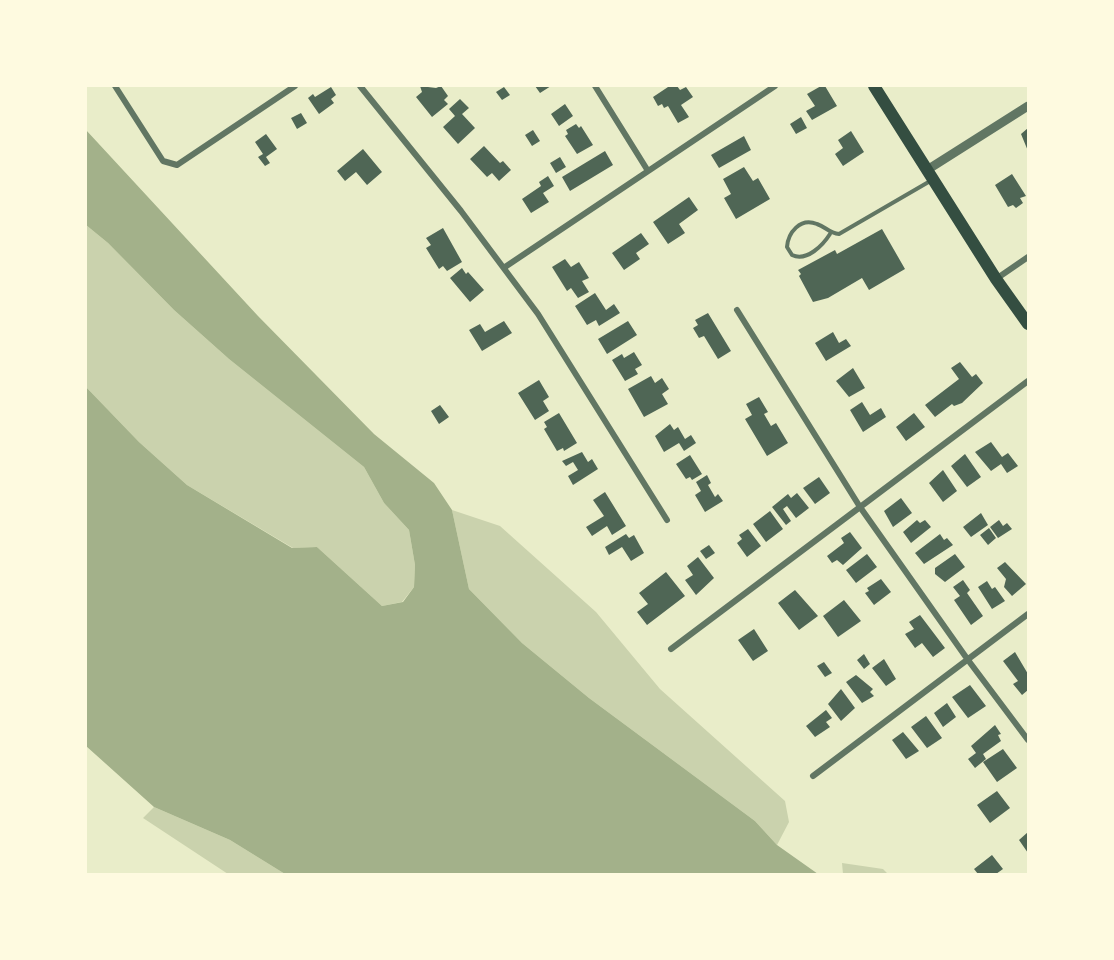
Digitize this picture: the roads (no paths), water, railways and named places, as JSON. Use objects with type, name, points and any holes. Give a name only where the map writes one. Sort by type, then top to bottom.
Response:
[{"type":"main road","points":[[874,86],[996,279],[1029,324]]},
{"type":"street","points":[[115,86],[163,161],[170,165],[186,161],[295,86]]},
{"type":"street","points":[[360,86],[505,267],[538,314],[667,520]]},
{"type":"street","points":[[595,86],[648,171]]},
{"type":"street","points":[[505,267],[775,86]]},
{"type":"street","points":[[930,175],[1029,106]]},
{"type":"street","points":[[996,279],[1029,257]]},
{"type":"street","points":[[737,310],[860,507],[968,660],[1029,740]]},
{"type":"street","points":[[670,649],[1029,381]]},
{"type":"street","points":[[813,776],[1029,614]]},
{"type":"lane","points":[[830,234],[819,248],[804,256],[792,255],[787,247],[788,234],[808,222],[817,224],[830,234],[839,234],[930,175]]}]
